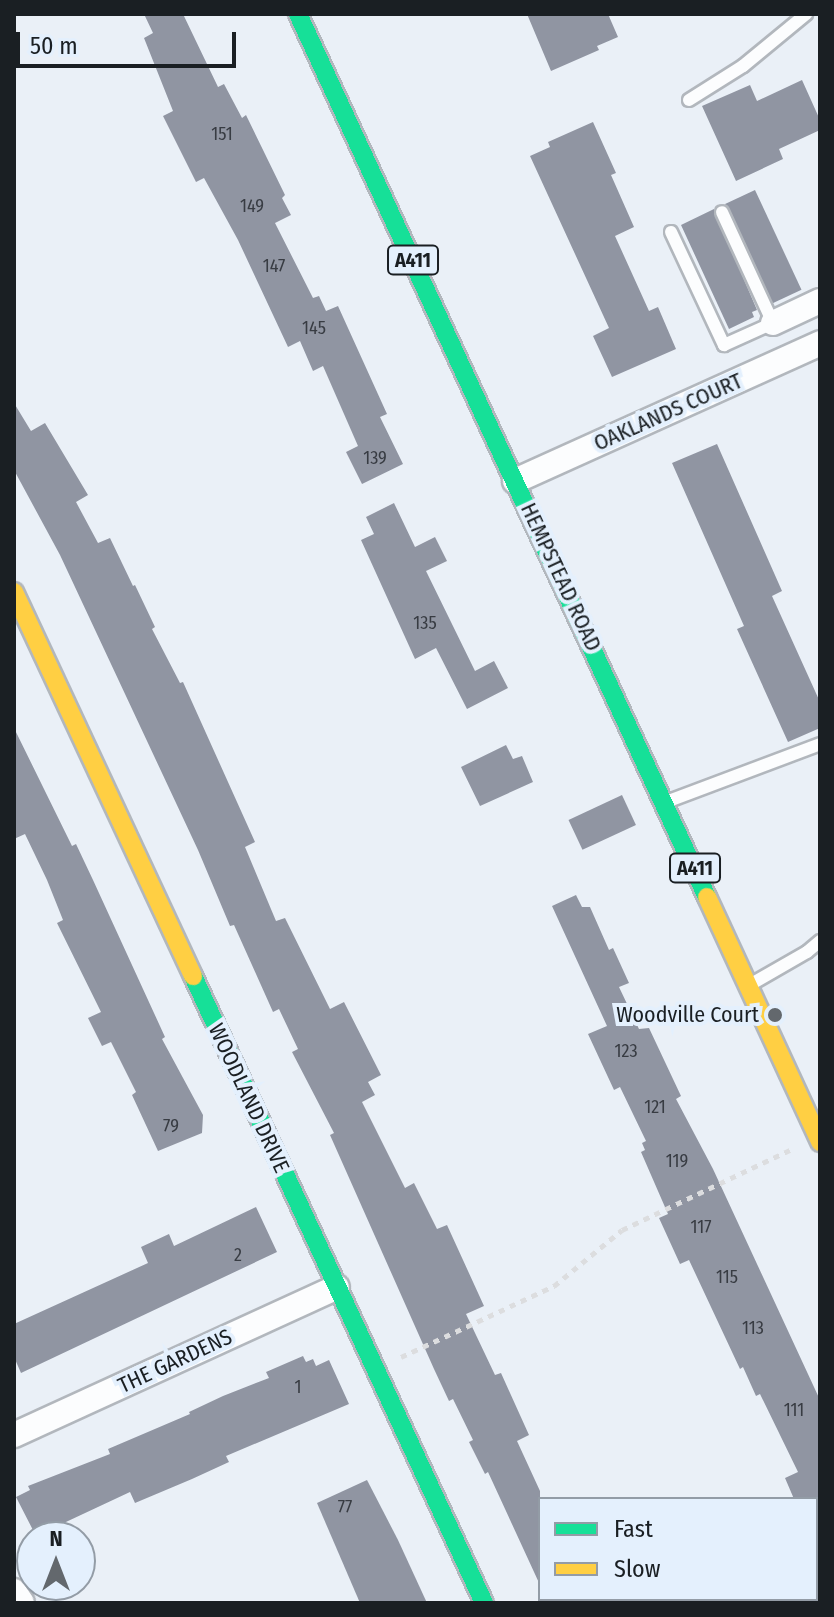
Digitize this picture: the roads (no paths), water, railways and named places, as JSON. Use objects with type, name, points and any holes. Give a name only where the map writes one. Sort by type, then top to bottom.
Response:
[{"type":"main road","name":"HEMPSTEAD ROAD","points":[[298,14],[819,1139]]},
{"type":"main road","name":"WOODLAND DRIVE","points":[[14,592],[484,1603]]},
{"type":"street","points":[[773,323],[820,301]]},
{"type":"street","name":"OAKLANDS COURT","points":[[515,481],[820,343]]},
{"type":"street","name":"THE GARDENS","points":[[14,1435],[337,1287]]},
{"type":"street","points":[[14,1591],[22,1603]]},
{"type":"lane","points":[[689,100],[743,66],[806,14]]},
{"type":"lane","points":[[671,232],[724,345],[773,323],[722,212]]},
{"type":"lane","points":[[665,802],[820,744]]},
{"type":"lane","points":[[750,985],[820,941]]},
{"type":"place","name":"Woodville Court","points":[[775,1015]]}]
